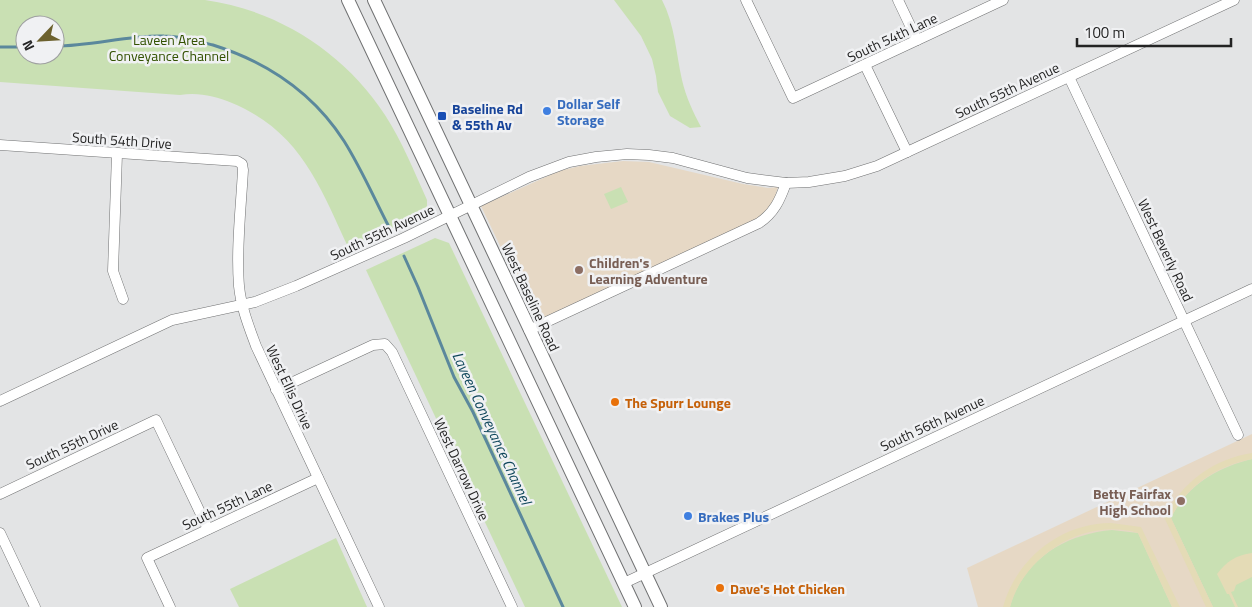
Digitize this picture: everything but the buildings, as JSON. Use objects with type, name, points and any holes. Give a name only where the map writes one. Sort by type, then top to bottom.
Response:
[{"type":"main road","points":[[348,0],[635,607]]},
{"type":"main road","name":"West Baseline Road","points":[[374,0],[661,607]]},
{"type":"street","name":"South 54th Lane","points":[[746,0],[793,98],[1003,0]]},
{"type":"street","points":[[898,0],[917,40]]},
{"type":"street","name":"South 55th Avenue","points":[[0,401],[172,320],[242,305],[296,286],[388,246],[528,177],[569,162],[627,154],[673,158],[747,178],[786,183],[809,182],[845,176],[877,166],[1234,0]]},
{"type":"street","points":[[865,65],[907,152]]},
{"type":"street","name":"West Beverly Road","points":[[1069,76],[1238,435]]},
{"type":"street","name":"South 54th Drive","points":[[0,145],[237,161],[242,164]]},
{"type":"street","points":[[117,154],[113,271],[123,299]]},
{"type":"street","name":"West Ellis Drive","points":[[242,164],[238,256],[242,305],[256,346],[379,607]]},
{"type":"street","points":[[529,330],[759,223],[769,216],[777,205],[786,183]]},
{"type":"street","name":"South 56th Avenue","points":[[624,582],[1252,289]]},
{"type":"street","name":"West Darrow Drive","points":[[276,390],[372,345],[385,344],[392,352],[512,607]]},
{"type":"street","name":"South 55th Drive","points":[[0,494],[156,420],[208,529]]},
{"type":"street","name":"South 55th Lane","points":[[170,607],[147,558],[318,478]]},
{"type":"street","points":[[0,533],[35,607]]},
{"type":"shaded area","name":"Children's Learning Adventure","points":[[623,161],[649,162],[743,184],[768,188],[778,187],[774,200],[764,215],[756,220],[536,321],[481,206],[559,171],[580,166]]},
{"type":"shaded area","name":"Betty Fairfax High School","points":[[1252,434],[1252,607],[978,607],[967,568]]},
{"type":"green space","name":"Laveen Area Conveyance Channel","points":[[0,0],[205,0],[232,5],[258,13],[283,24],[330,54],[369,93],[385,115],[402,146],[427,200],[427,206],[421,214],[349,249],[328,204],[306,164],[275,129],[256,115],[232,103],[200,94],[180,95],[0,82]]},
{"type":"green space","points":[[614,0],[662,0],[672,29],[684,86],[701,127],[690,128],[670,116],[658,92],[652,59],[641,36]]},
{"type":"green space","points":[[621,187],[628,202],[611,209],[604,194]]},
{"type":"green space","points":[[435,238],[449,243],[622,607],[525,607],[366,270]]},
{"type":"green space","points":[[1252,459],[1252,607],[1213,607],[1171,518],[1186,496],[1205,479],[1227,467]]},
{"type":"green space","points":[[1112,530],[1138,533],[1172,607],[1010,607],[1016,590],[1025,575],[1049,552],[1063,543],[1078,537]]},
{"type":"green space","points":[[336,538],[367,607],[239,607],[230,589]]},
{"type":"sand","points":[[1252,453],[1252,459],[1227,466],[1194,487],[1185,496],[1171,518],[1213,607],[1206,607],[1164,517],[1180,493],[1200,474],[1224,461]]},
{"type":"sand","points":[[1111,523],[1141,527],[1180,607],[1172,607],[1138,533],[1118,529],[1098,530],[1059,544],[1028,571],[1017,588],[1010,607],[1003,607],[1009,590],[1018,574],[1043,547],[1075,529]]},
{"type":"sand","points":[[1252,553],[1252,577],[1236,585],[1234,591],[1231,592],[1238,607],[1235,607],[1217,574],[1232,560],[1241,555]]},
{"type":"waterway","name":"Laveen Conveyance Channel","points":[[65,46],[137,37],[170,36],[213,45],[252,60],[287,81],[318,108],[332,124],[356,162],[388,225]]},
{"type":"waterway","name":"Laveen Conveyance Channel","points":[[0,47],[15,47]]},
{"type":"waterway","name":"Laveen Conveyance Channel","points":[[404,256],[454,377],[473,412],[563,607]]},
{"type":"place","name":"Dollar Self Storage","points":[[547,111]]},
{"type":"place","name":"Baseline Rd & 55th Av","points":[[442,116]]},
{"type":"place","name":"Children's Learning Adventure","points":[[579,270]]},
{"type":"place","name":"The Spurr Lounge","points":[[615,402]]},
{"type":"place","name":"Betty Fairfax High School","points":[[1181,501]]},
{"type":"place","name":"Brakes Plus","points":[[688,516]]},
{"type":"place","name":"Dave's Hot Chicken","points":[[720,588]]}]
